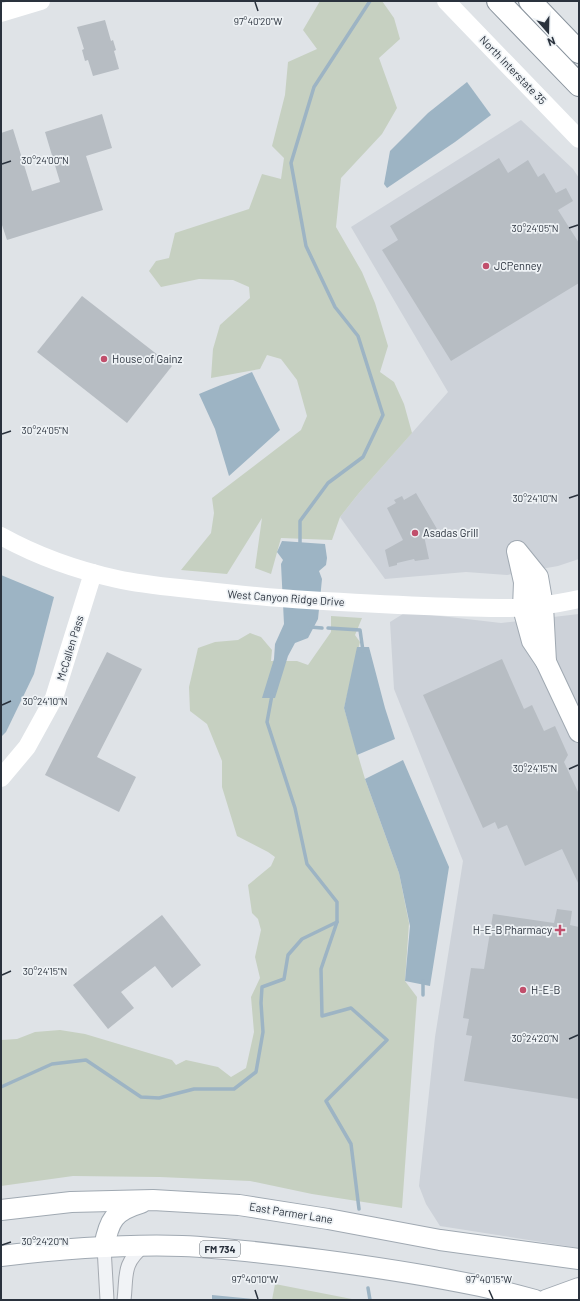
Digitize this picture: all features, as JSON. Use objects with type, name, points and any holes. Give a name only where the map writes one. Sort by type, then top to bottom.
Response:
[{"type":"highway","points":[[498,1],[572,79],[579,90]]},
{"type":"highway","points":[[530,1],[579,52]]},
{"type":"main road","points":[[546,662],[543,606],[538,577],[517,551],[524,582],[523,608],[532,641],[546,662],[579,732]]},
{"type":"main road","points":[[104,1247],[110,1224],[118,1214],[125,1209],[153,1200]]},
{"type":"main road","name":"East Parmer Lane","points":[[1,1210],[71,1202],[153,1200],[238,1205],[328,1219],[440,1240],[576,1257]]},
{"type":"main road","name":"FM 734","points":[[1,1256],[64,1249],[144,1246],[183,1246],[245,1251],[418,1274],[480,1286],[535,1300]]},
{"type":"main road","points":[[546,1300],[579,1288]]},
{"type":"street","name":"North Interstate 35","points":[[446,1],[579,139]]},
{"type":"street","points":[[1,13],[35,2]]},
{"type":"street","name":"West Canyon Ridge Drive","points":[[1,536],[15,544],[56,562],[118,579],[156,585],[261,597],[455,608],[523,608],[579,599]]},
{"type":"street","name":"McCallen Pass","points":[[1,778],[27,747],[54,698],[93,573]]},
{"type":"street","points":[[124,1300],[126,1270],[133,1255],[144,1246]]},
{"type":"street","points":[[104,1247],[107,1300]]},
{"type":"shaded area","points":[[521,120],[573,169],[579,178],[579,559],[558,566],[507,575],[466,572],[385,579],[340,517],[359,493],[448,392],[351,227]]},
{"type":"shaded area","points":[[406,612],[501,623],[579,614],[579,1248],[440,1226],[426,1204],[419,1186],[435,1037],[463,861],[394,689],[390,622]]},
{"type":"green space","points":[[320,1],[382,1],[394,18],[400,39],[379,58],[397,108],[382,134],[341,178],[336,227],[362,272],[375,303],[388,346],[380,372],[394,382],[404,404],[412,433],[340,517],[332,540],[281,538],[271,574],[255,568],[262,518],[227,574],[181,570],[211,533],[214,513],[212,498],[301,430],[307,416],[297,380],[281,359],[267,355],[260,369],[211,378],[213,349],[220,325],[250,298],[249,287],[233,280],[199,279],[161,287],[149,271],[156,261],[169,258],[175,233],[249,209],[262,174],[281,179],[284,158],[272,146],[285,95],[288,62],[317,49],[303,30]]},
{"type":"green space","points":[[331,616],[362,618],[355,635],[360,642],[344,708],[365,779],[399,873],[409,923],[405,981],[417,997],[402,1208],[312,1194],[250,1181],[160,1177],[73,1176],[1,1186],[1,1040],[17,1039],[35,1032],[60,1030],[85,1034],[172,1060],[176,1065],[186,1060],[218,1067],[231,1077],[246,1068],[254,1032],[251,997],[260,978],[255,957],[261,930],[258,919],[252,913],[248,885],[271,866],[275,857],[237,836],[222,787],[222,761],[207,724],[190,711],[189,687],[198,648],[215,642],[238,640],[250,633],[261,637],[272,650],[271,661],[297,661],[308,665],[331,632]]},
{"type":"green space","points":[[275,1284],[357,1300],[272,1300]]},
{"type":"water","points":[[467,82],[491,115],[455,142],[387,188],[384,184],[390,151],[428,113]]},
{"type":"water","points":[[252,372],[280,430],[229,476],[215,429],[199,394]]},
{"type":"water","points":[[282,541],[325,544],[327,558],[326,565],[319,571],[322,579],[318,619],[308,638],[295,643],[288,656],[275,698],[262,698],[274,659],[275,644],[284,624],[281,564],[283,560],[277,552]]},
{"type":"water","points":[[1,575],[54,597],[34,674],[6,732],[1,737]]},
{"type":"water","points":[[357,647],[369,647],[395,739],[357,755],[344,708]]},
{"type":"water","points":[[403,760],[449,867],[430,986],[405,981],[410,926],[399,873],[365,779]]},
{"type":"water","points":[[212,1295],[264,1300],[212,1300]]},
{"type":"building","points":[[105,20],[111,41],[113,40],[116,50],[114,51],[119,69],[93,76],[88,60],[85,61],[82,50],[84,49],[77,27]]},
{"type":"building","points":[[102,114],[112,148],[86,156],[103,210],[7,240],[1,222],[1,133],[13,129],[32,191],[60,182],[45,132]]},
{"type":"building","name":"JCPenney","points":[[499,158],[508,173],[528,160],[538,177],[544,173],[556,193],[566,188],[573,201],[558,210],[579,243],[579,283],[451,361],[382,250],[398,240],[390,226]]},
{"type":"building","name":"House of Gainz","points":[[82,296],[172,366],[127,423],[37,352]]},
{"type":"building","name":"Asadas Grill","points":[[416,493],[437,529],[424,536],[429,559],[415,561],[414,559],[397,563],[397,565],[389,567],[385,550],[403,540],[387,508],[396,503],[394,500],[402,496],[404,500]]},
{"type":"building","points":[[107,652],[142,669],[97,757],[136,777],[119,812],[45,775]]},
{"type":"building","points":[[502,659],[524,709],[532,705],[544,731],[555,726],[568,755],[564,762],[579,794],[579,885],[562,849],[525,866],[507,825],[498,829],[495,822],[483,828],[423,695]]},
{"type":"building","name":"H-E-B","points":[[557,909],[572,911],[570,925],[579,927],[579,1099],[464,1081],[472,1036],[466,1035],[469,1019],[463,1018],[471,968],[484,969],[493,914],[554,923]]},
{"type":"building","points":[[162,915],[201,965],[172,988],[155,966],[121,992],[134,1008],[108,1029],[73,985]]},
{"type":"waterway","points":[[300,546],[300,521],[328,483],[363,457],[383,415],[358,336],[335,307],[306,246],[291,163],[314,87],[370,1]]},
{"type":"waterway","points":[[310,627],[322,628]]},
{"type":"waterway","points":[[328,628],[360,630],[363,651]]},
{"type":"waterway","points":[[272,695],[267,722],[295,808],[307,864],[337,902],[337,922],[321,969],[322,1016],[351,1008],[387,1040],[326,1101],[351,1144],[359,1209]]},
{"type":"waterway","points":[[1,1087],[52,1064],[86,1060],[141,1097],[159,1098],[194,1089],[234,1089],[256,1072],[263,1032],[261,1003],[262,987],[284,979],[288,955],[302,939],[337,922]]},
{"type":"waterway","points":[[423,981],[423,995]]},
{"type":"waterway","points":[[368,1288],[370,1300]]},
{"type":"place","name":"JCPenney","points":[[486,266]]},
{"type":"place","name":"House of Gainz","points":[[104,359]]},
{"type":"place","name":"Asadas Grill","points":[[415,533]]},
{"type":"place","name":"H-E-B Pharmacy","points":[[560,930]]},
{"type":"place","name":"H-E-B","points":[[523,990]]}]
